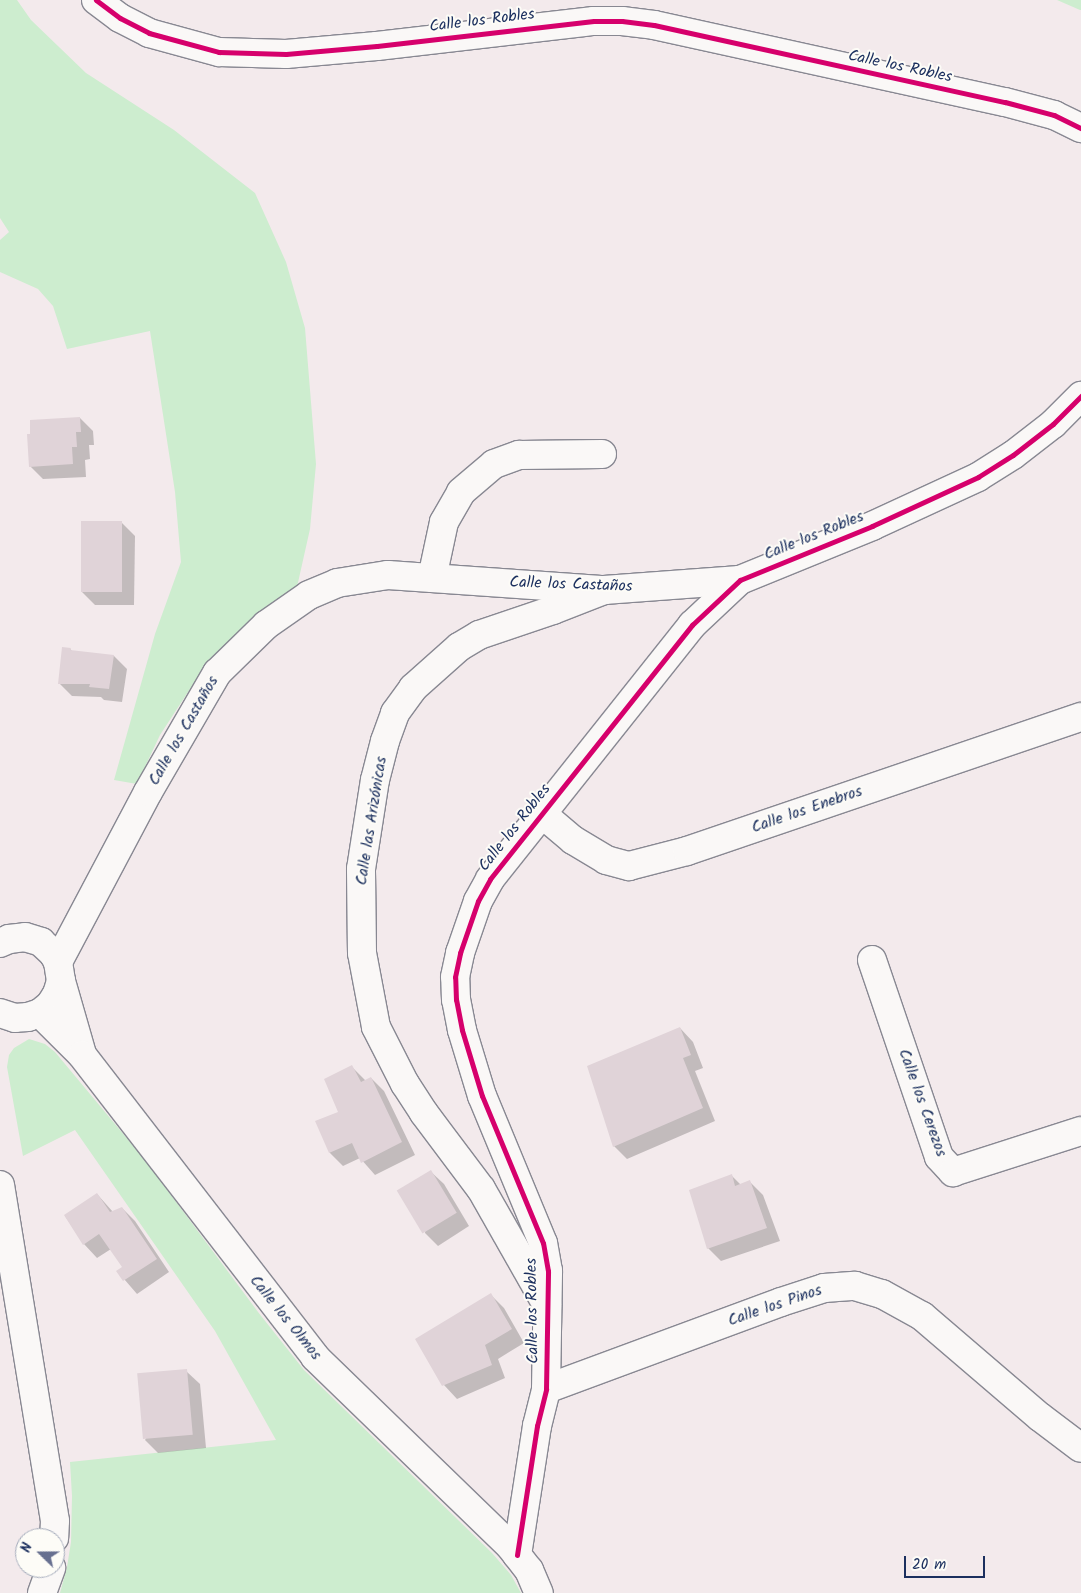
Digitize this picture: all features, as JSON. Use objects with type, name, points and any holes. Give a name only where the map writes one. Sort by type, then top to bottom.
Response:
[{"type":"street","name":"Calle los Robles","points":[[96,0],[120,18],[149,32],[219,52],[286,54],[377,46],[594,21],[622,21],[654,25],[1005,102],[1054,116],[1081,128]]},
{"type":"street","name":"Calle los Robles","points":[[518,1554],[536,1426],[546,1389],[549,1309],[548,1272],[543,1243],[482,1096],[462,1030],[456,1000],[456,977],[460,953],[478,901],[490,879],[541,813],[692,625],[740,580],[872,526],[978,476],[1013,455],[1053,424],[1081,396]]},
{"type":"street","points":[[432,578],[444,522],[461,492],[494,464],[519,455],[602,454]]},
{"type":"street","name":"Calle los Castaños","points":[[53,962],[59,929],[88,900],[217,673],[266,625],[309,595],[337,583],[388,575],[604,590],[740,580]]},
{"type":"street","name":"Calle las Arizónicas","points":[[549,1309],[481,1189],[424,1113],[405,1084],[376,1026],[362,954],[361,869],[375,780],[385,741],[395,713],[412,688],[458,647],[479,635],[553,610],[604,590]]},
{"type":"street","name":"Calle los Enebros","points":[[541,813],[581,845],[606,860],[629,866],[687,851],[1081,717]]},
{"type":"street","points":[[3,938],[25,937],[53,962],[58,994],[50,1005],[14,1018]]},
{"type":"street","name":"Calle los Cerezos","points":[[872,960],[939,1158],[952,1172],[1081,1131]]},
{"type":"street","name":"Calle los Olmos","points":[[53,962],[82,1056],[315,1357],[518,1554],[529,1570],[539,1593]]},
{"type":"street","name":"Calle los Olmos","points":[[14,1018],[82,1056]]},
{"type":"street","points":[[0,1185],[56,1521],[55,1528]]},
{"type":"street","name":"Calle los Pinos","points":[[546,1389],[781,1302],[824,1288],[855,1286],[882,1294],[922,1316],[1040,1417],[1081,1448]]},
{"type":"street","points":[[42,1593],[47,1578]]},
{"type":"green space","points":[[0,0],[17,0],[31,20],[86,73],[174,130],[255,193],[286,262],[305,328],[316,464],[310,529],[297,587],[227,647],[190,689],[160,735],[137,784],[114,780],[155,634],[181,562],[175,492],[150,331],[67,349],[53,306],[38,289],[0,272],[0,240],[9,232],[0,218]]},
{"type":"green space","points":[[1057,0],[1081,0],[1081,10],[1080,10]]},
{"type":"green space","points":[[29,1039],[45,1044],[55,1052],[145,1160],[258,1312],[304,1370],[492,1553],[511,1575],[521,1593],[60,1593],[65,1578],[71,1542],[72,1496],[70,1462],[276,1440],[215,1331],[75,1130],[23,1156],[7,1067],[9,1055],[14,1048]]},
{"type":"building","points":[[80,417],[81,432],[76,432],[77,447],[72,447],[73,464],[29,467],[27,434],[30,434],[30,420]]},
{"type":"building","points":[[81,521],[122,521],[122,592],[81,592]]},
{"type":"building","points":[[62,647],[71,648],[70,650],[114,655],[109,689],[89,687],[90,684],[58,684]]},
{"type":"building","points":[[680,1027],[691,1055],[683,1058],[703,1108],[613,1147],[587,1066]]},
{"type":"building","points":[[352,1065],[361,1082],[371,1077],[402,1142],[361,1163],[352,1143],[329,1153],[315,1121],[338,1112],[324,1079]]},
{"type":"building","points":[[431,1170],[457,1213],[422,1233],[397,1191]]},
{"type":"building","points":[[732,1174],[735,1186],[750,1180],[767,1228],[707,1249],[689,1190]]},
{"type":"building","points":[[97,1193],[110,1212],[122,1207],[157,1259],[123,1281],[116,1271],[122,1267],[99,1234],[83,1245],[64,1215]]},
{"type":"building","points":[[491,1293],[512,1329],[485,1345],[492,1365],[442,1386],[415,1339]]},
{"type":"building","points":[[187,1369],[193,1435],[143,1439],[137,1373]]},
{"type":"cycle path","points":[[96,0],[120,18],[149,33],[219,52],[286,54],[377,46],[594,21],[622,21],[654,25],[1005,102],[1054,115],[1081,128]]},
{"type":"cycle path","points":[[517,1555],[537,1426],[546,1389],[548,1271],[543,1243],[482,1096],[462,1030],[456,1000],[455,977],[460,953],[478,901],[490,879],[692,625],[740,580],[872,526],[978,477],[1013,455],[1053,424],[1081,396]]}]
